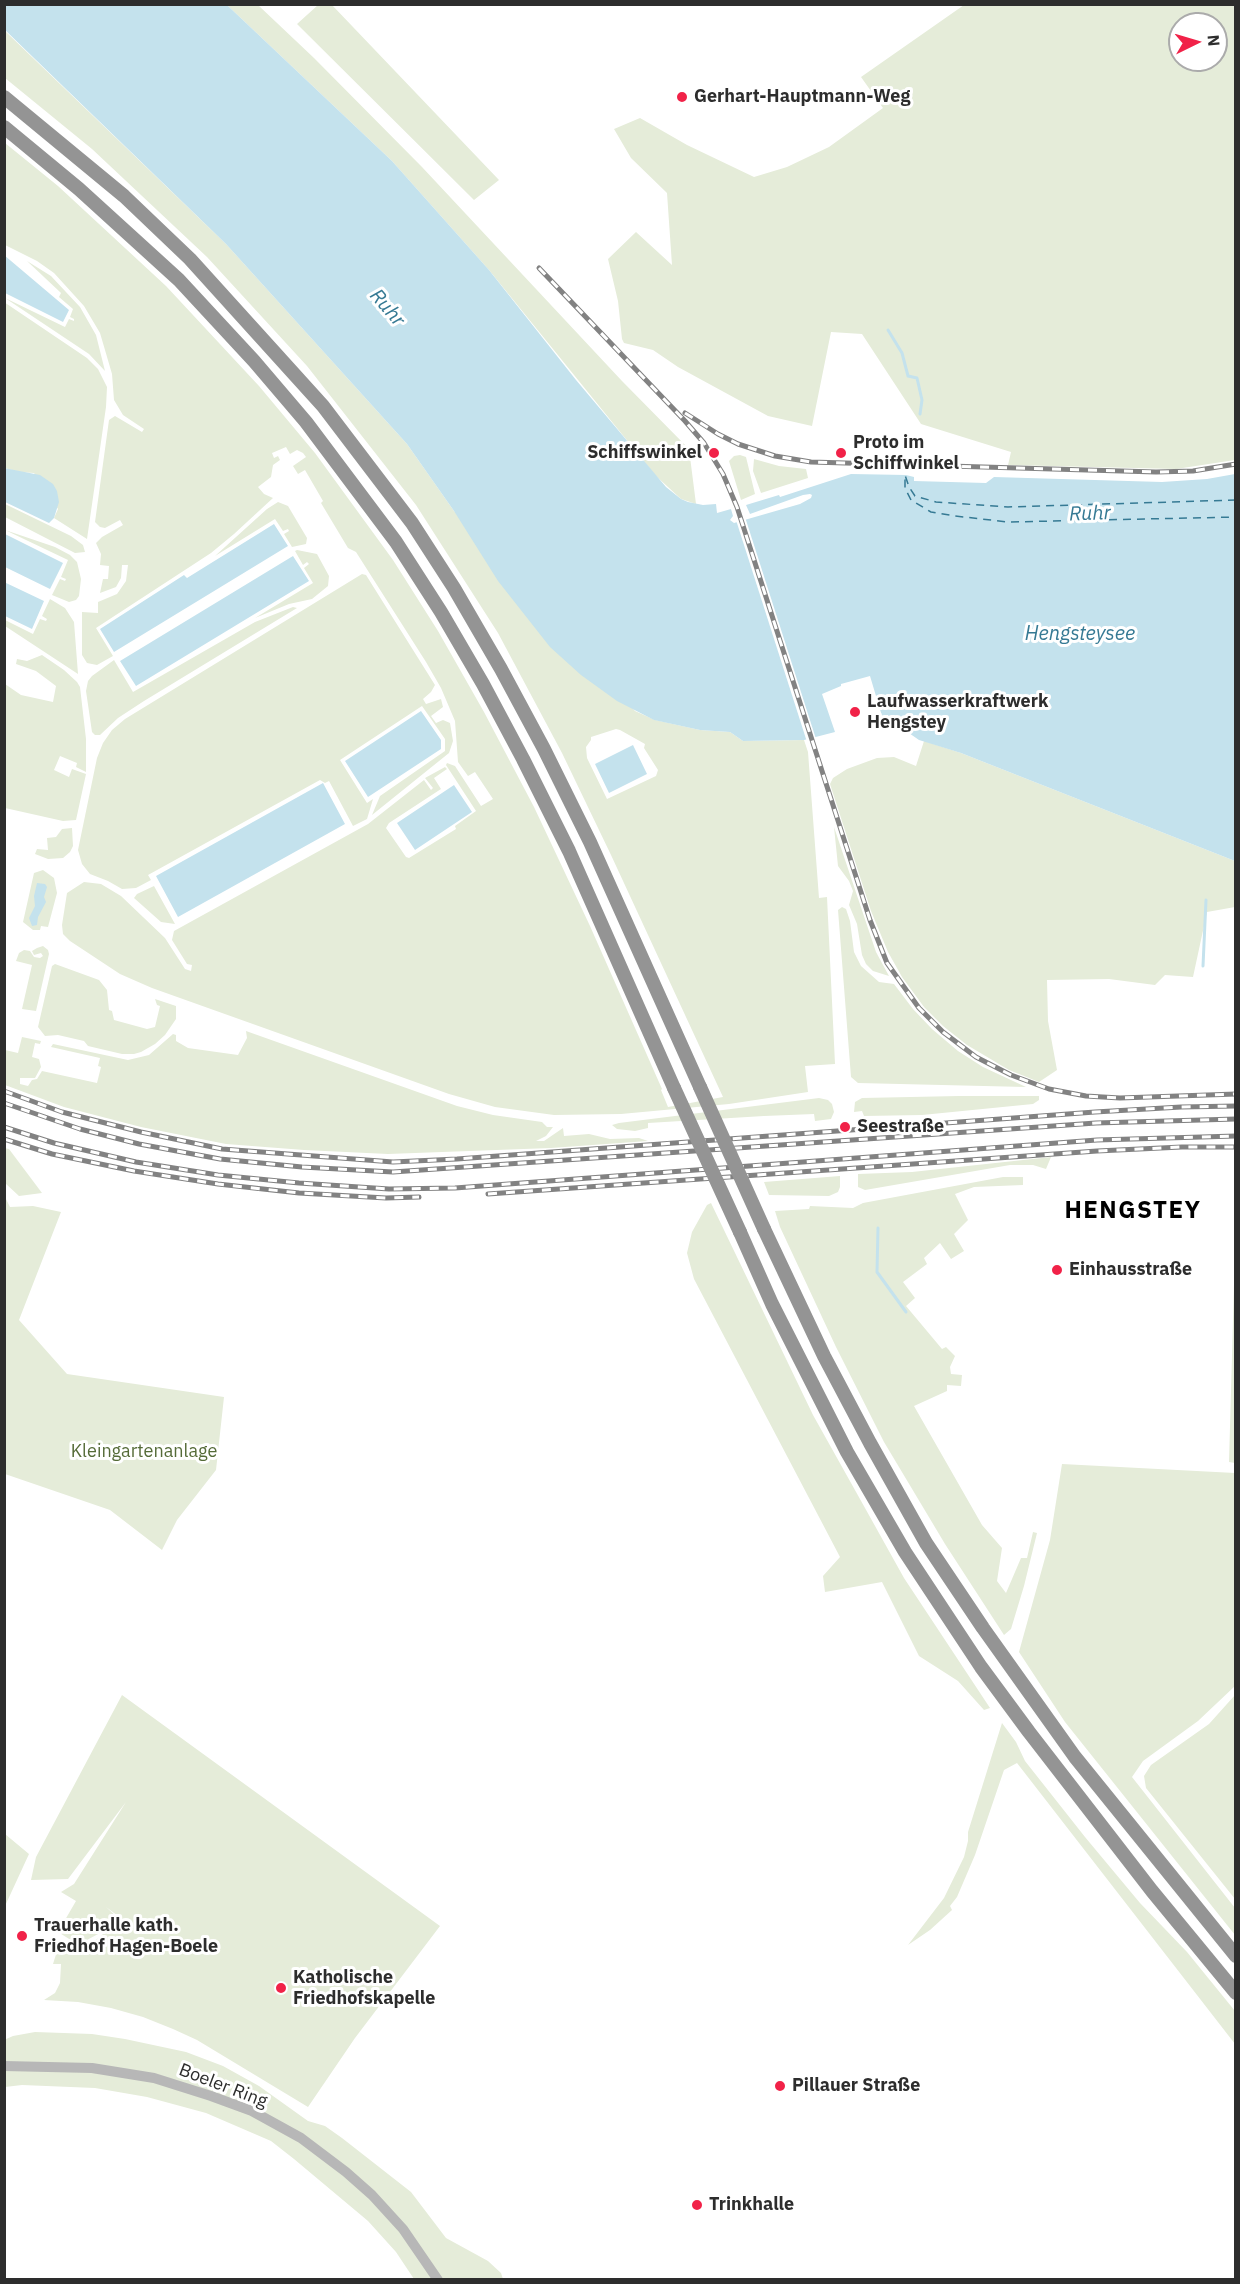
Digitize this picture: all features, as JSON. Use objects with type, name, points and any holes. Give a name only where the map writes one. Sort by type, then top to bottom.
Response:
[{"type":"highway","points":[[4,97],[124,196],[190,259],[323,406],[412,524],[454,588],[496,659],[544,749],[590,842],[824,1356],[926,1543],[1074,1756],[1236,1956]]},
{"type":"highway","points":[[4,127],[87,196],[178,280],[254,361],[306,422],[396,542],[441,612],[523,759],[573,861],[772,1304],[847,1452],[905,1552],[981,1667],[1152,1891],[1236,1993]]},
{"type":"main road","name":"Boeler Ring","points":[[4,2067],[92,2068],[154,2079],[252,2111],[301,2138],[372,2195],[403,2229],[438,2280]]},
{"type":"green space","points":[[227,5],[258,5],[314,58],[422,167],[622,381],[689,449],[696,504],[681,499],[655,475],[489,270],[392,161]]},
{"type":"green space","points":[[318,5],[332,5],[499,180],[474,200],[297,24]]},
{"type":"green space","points":[[964,5],[1235,5],[1235,460],[1176,469],[1008,465],[1011,452],[921,424],[862,334],[831,332],[812,426],[768,416],[678,367],[653,350],[624,343],[618,301],[608,259],[636,232],[672,265],[667,193],[631,158],[614,129],[640,118],[687,145],[754,177],[787,167],[829,147],[883,108],[861,77]]},
{"type":"green space","points":[[4,30],[226,244],[407,444],[454,511],[635,711],[655,720],[700,730],[730,732],[743,741],[804,740],[808,752],[819,898],[827,897],[835,1064],[805,1066],[808,1092],[729,1104],[621,1114],[554,1115],[495,1107],[449,1094],[152,988],[120,974],[63,934],[62,925],[67,893],[84,882],[101,884],[121,896],[165,938],[185,969],[191,971],[192,965],[187,964],[172,940],[174,931],[368,824],[424,780],[431,790],[433,788],[425,778],[445,767],[447,769],[434,778],[441,789],[389,823],[386,828],[409,858],[456,829],[455,826],[476,811],[446,765],[447,763],[455,766],[481,806],[493,799],[475,772],[468,776],[458,762],[455,721],[441,688],[356,552],[348,548],[321,503],[323,501],[305,470],[298,474],[293,466],[306,457],[297,450],[290,454],[286,447],[272,453],[274,458],[278,456],[280,460],[273,465],[271,477],[258,487],[264,494],[273,498],[234,534],[211,553],[96,628],[113,656],[97,665],[87,663],[82,655],[82,612],[98,613],[98,602],[117,594],[126,581],[128,565],[122,565],[121,578],[116,587],[100,593],[103,579],[108,579],[109,566],[100,565],[101,554],[96,543],[123,525],[120,520],[105,528],[95,522],[109,420],[115,416],[142,432],[144,429],[123,415],[114,400],[112,374],[100,333],[84,306],[54,273],[37,261],[5,245],[5,143],[58,186],[166,286],[259,386],[315,453],[393,560],[438,631],[484,712],[534,807],[590,926],[668,1107],[723,1097],[562,753],[498,633],[416,505],[307,366],[207,257],[92,149],[5,78]],"holes":[[[616,729],[645,744],[644,748],[658,770],[656,776],[607,799],[587,758],[586,747],[591,737]]]},
{"type":"green space","points":[[27,261],[51,276],[80,307],[96,335],[105,371],[89,354],[5,298],[65,327],[69,319],[74,321],[70,317],[73,309],[59,297],[61,293]]},
{"type":"green space","points":[[4,302],[87,358],[98,369],[107,387],[87,539],[54,518],[58,509],[34,473],[5,468]]},
{"type":"green space","points":[[734,456],[746,457],[755,494],[741,500],[729,461]]},
{"type":"green space","points":[[754,459],[779,466],[806,469],[808,478],[761,493],[753,471]]},
{"type":"green space","points":[[278,502],[288,506],[307,538],[306,544],[292,547],[284,534],[289,531],[288,529],[283,531],[275,519],[215,556],[267,509]]},
{"type":"green space","points":[[5,504],[71,536],[83,545],[85,552],[75,553],[5,517]]},
{"type":"green space","points":[[5,530],[55,547],[70,555],[77,562],[81,579],[79,596],[76,600],[69,602],[52,595],[60,579],[65,581],[66,579],[61,577],[68,560]]},
{"type":"green space","points":[[295,551],[317,554],[329,576],[328,586],[312,599],[289,604],[255,618],[313,583],[304,568],[309,564],[307,562],[303,565]]},
{"type":"green space","points":[[362,574],[366,575],[435,685],[423,699],[426,704],[441,699],[443,707],[431,716],[436,723],[443,720],[450,723],[453,741],[449,753],[372,815],[380,796],[445,751],[445,739],[422,706],[340,760],[367,803],[373,799],[367,819],[353,826],[329,781],[325,783],[320,780],[148,875],[151,880],[136,888],[122,889],[90,874],[82,864],[78,850],[97,758],[112,730],[125,719]]},
{"type":"green space","points":[[50,599],[65,608],[74,622],[78,674],[5,626],[5,620],[33,634],[40,619],[46,621],[47,619],[42,616]]},
{"type":"green space","points":[[293,607],[297,608],[118,718],[100,735],[92,732],[86,691],[88,681],[114,660],[133,692],[255,622]]},
{"type":"green space","points":[[42,655],[64,670],[80,687],[86,739],[86,772],[76,767],[77,763],[60,756],[54,770],[69,777],[72,769],[86,774],[76,820],[63,821],[5,808],[5,684],[21,695],[53,702],[56,686],[36,671],[16,664],[17,659],[27,661]]},
{"type":"green space","points":[[924,741],[961,753],[1235,861],[1235,907],[1207,912],[1193,977],[1165,975],[1155,985],[1109,979],[1047,980],[1048,1021],[1057,1070],[1039,1082],[1009,1070],[967,1045],[924,1007],[902,977],[888,952],[871,911],[830,784],[833,778],[847,769],[877,758],[894,757],[916,766]]},
{"type":"green space","points":[[834,827],[876,952],[889,976],[873,971],[866,964],[862,955],[857,924],[849,905],[853,891],[838,866]]},
{"type":"green space","points":[[72,828],[73,846],[63,858],[48,859],[35,854],[37,849],[48,850],[47,838],[56,837],[62,829]]},
{"type":"green space","points":[[43,870],[54,878],[57,893],[48,927],[41,926],[40,930],[33,930],[23,922],[34,873]]},
{"type":"green space","points":[[154,886],[175,924],[161,922],[134,898],[137,894]]},
{"type":"green space","points":[[842,907],[846,909],[850,921],[854,952],[861,966],[879,982],[894,984],[932,1029],[958,1051],[983,1067],[1026,1087],[858,1083],[851,1077],[838,910]]},
{"type":"green space","points":[[43,946],[49,954],[36,1011],[22,1009],[32,965],[16,961],[19,953],[24,950],[30,951],[34,957],[40,958],[43,956],[41,953],[34,955],[32,951]]},
{"type":"green space","points":[[55,964],[99,980],[107,990],[109,1010],[112,1011],[114,1020],[147,1029],[155,1027],[160,1006],[157,1005],[155,999],[176,1006],[176,1019],[165,1035],[155,1044],[134,1054],[122,1054],[88,1046],[84,1041],[58,1035],[45,1036],[38,1027],[52,966]]},
{"type":"green space","points":[[246,1031],[457,1106],[493,1115],[542,1122],[547,1127],[553,1127],[546,1136],[536,1141],[544,1141],[563,1128],[564,1136],[589,1134],[610,1139],[639,1138],[648,1141],[551,1148],[388,1154],[226,1144],[141,1127],[64,1107],[5,1085],[5,1050],[18,1053],[22,1037],[41,1041],[40,1044],[35,1043],[32,1057],[39,1059],[41,1067],[35,1078],[20,1078],[20,1084],[28,1086],[32,1080],[37,1079],[42,1071],[97,1083],[101,1067],[98,1066],[100,1058],[51,1047],[53,1044],[128,1060],[149,1055],[173,1034],[176,1035],[176,1041],[188,1048],[238,1055],[247,1038]]},
{"type":"green space","points":[[1039,1096],[1039,1100],[1033,1104],[922,1115],[864,1116],[862,1111],[854,1112],[855,1102],[862,1098]]},
{"type":"green space","points":[[819,1098],[828,1100],[832,1104],[834,1112],[831,1119],[815,1121],[814,1114],[648,1123],[648,1128],[635,1131],[617,1129],[612,1125],[619,1123]]},
{"type":"green space","points":[[4,1148],[9,1149],[42,1193],[19,1196],[5,1183]]},
{"type":"green space","points":[[1051,1157],[1046,1169],[1033,1165],[1010,1165],[865,1190],[858,1187],[858,1174],[912,1172]]},
{"type":"green space","points":[[840,1176],[838,1192],[829,1196],[769,1195],[764,1182]]},
{"type":"green space","points":[[1003,1177],[1023,1177],[1023,1185],[974,1187],[955,1194],[968,1220],[954,1234],[964,1251],[951,1259],[940,1243],[924,1258],[927,1264],[903,1282],[915,1298],[906,1306],[942,1349],[946,1347],[955,1356],[950,1367],[951,1374],[962,1375],[961,1386],[947,1385],[947,1391],[914,1406],[982,1525],[1002,1548],[997,1581],[1006,1593],[1021,1558],[1027,1558],[1033,1532],[1037,1533],[1011,1629],[1004,1635],[945,1544],[884,1442],[836,1347],[780,1227],[775,1211],[809,1209],[810,1206],[853,1208],[863,1203]]},
{"type":"green space","name":"Kleingartenanlage","points":[[5,1197],[10,1207],[33,1206],[61,1212],[19,1320],[67,1374],[224,1397],[216,1470],[177,1520],[162,1550],[110,1510],[5,1474]]},
{"type":"green space","points":[[711,1203],[813,1415],[904,1578],[990,1708],[984,1710],[958,1681],[919,1656],[882,1582],[825,1592],[823,1576],[840,1557],[694,1279],[687,1253],[692,1232],[707,1205]]},
{"type":"green space","points":[[1235,1249],[1235,1463],[1229,1462]]},
{"type":"green space","points":[[1062,1464],[1235,1473],[1235,1686],[1198,1721],[1143,1761],[1132,1777],[1235,1908],[1235,1935],[1065,1722],[1019,1652],[1050,1540]]},
{"type":"green space","points":[[122,1695],[440,1926],[355,2038],[308,2107],[197,2040],[173,2029],[111,2008],[78,2002],[44,2000],[55,1993],[60,1983],[61,1964],[53,1964],[58,1948],[68,1946],[84,1949],[112,1927],[118,1916],[106,1907],[116,1916],[100,1933],[85,1941],[74,1942],[58,1932],[76,1901],[61,1892],[74,1884],[126,1802],[68,1879],[31,1880],[36,1857]]},
{"type":"green space","points":[[1235,1695],[1235,1899],[1146,1788],[1144,1776],[1151,1765],[1209,1724]]},
{"type":"green space","points":[[1002,1723],[1016,1742],[1025,1761],[1085,1837],[1140,1903],[1187,1952],[1235,2011],[1235,2044],[1017,1763],[1004,1770],[975,1855],[957,1897],[950,1906],[952,1910],[930,1930],[908,1945],[944,1898],[964,1857],[968,1832]]},
{"type":"green space","points":[[5,1834],[29,1854],[5,1906]]},
{"type":"green space","points":[[35,2032],[92,2034],[125,2039],[186,2052],[223,2066],[259,2086],[308,2121],[325,2126],[342,2138],[411,2192],[446,2238],[488,2261],[501,2273],[503,2279],[414,2279],[396,2252],[368,2221],[294,2159],[271,2141],[206,2113],[147,2097],[95,2088],[22,2085],[5,2087],[4,2040]]},
{"type":"water","points":[[4,5],[227,5],[392,161],[489,270],[576,380],[666,487],[688,502],[703,505],[716,504],[717,513],[731,509],[733,516],[730,520],[734,523],[800,504],[812,495],[803,495],[750,514],[746,505],[779,495],[780,497],[851,474],[906,475],[914,477],[914,481],[986,483],[994,477],[1162,482],[1207,479],[1235,474],[1235,861],[961,753],[919,740],[906,731],[900,733],[886,724],[890,722],[888,715],[882,716],[870,676],[841,684],[822,694],[835,732],[804,740],[743,741],[730,732],[700,730],[654,720],[617,701],[581,675],[550,647],[498,581],[454,511],[407,444],[226,244],[5,30]]},
{"type":"water","points":[[4,255],[69,310],[63,322],[5,293]]},
{"type":"water","points":[[4,468],[40,475],[53,484],[59,502],[54,518],[49,523],[5,502]]},
{"type":"water","points":[[274,524],[288,546],[114,652],[100,629],[184,575],[187,578]]},
{"type":"water","points":[[5,534],[63,563],[50,589],[5,567]]},
{"type":"water","points":[[293,556],[309,581],[136,686],[120,661]]},
{"type":"water","points":[[4,582],[44,601],[32,629],[5,616]]},
{"type":"water","points":[[421,711],[441,740],[441,749],[368,797],[345,761]]},
{"type":"water","points":[[633,745],[647,774],[609,793],[595,764]]},
{"type":"water","points":[[323,783],[345,824],[178,917],[156,876]]},
{"type":"water","points":[[454,785],[472,812],[415,850],[397,823]]},
{"type":"water","points":[[37,883],[45,884],[47,887],[44,897],[46,902],[38,917],[37,925],[32,926],[29,918],[35,906],[34,896]]},
{"type":"pier","points":[[745,517],[816,739],[807,742],[736,520]]},
{"type":"waterway","points":[[888,330],[902,353],[908,376],[917,378],[922,400],[920,414]]},
{"type":"waterway","points":[[1203,966],[1206,900]]},
{"type":"waterway","points":[[878,1228],[877,1272],[906,1312]]},
{"type":"ferry route","points":[[1236,500],[1008,507],[936,502],[915,496],[905,475],[905,488],[911,500],[931,512],[955,516],[1008,522],[1236,517]]},
{"type":"railway","points":[[539,268],[685,421],[704,443],[723,474],[737,507],[870,920],[887,963],[919,1008],[943,1032],[976,1057],[1011,1075],[1049,1089],[1086,1096],[1120,1098],[1236,1094]]},
{"type":"railway","points":[[685,413],[738,444],[775,456],[811,462],[1156,472],[1193,471],[1236,464]]},
{"type":"railway","points":[[4,1091],[62,1112],[222,1149],[393,1162],[1095,1112],[1236,1106]]},
{"type":"railway","points":[[4,1103],[80,1129],[139,1144],[220,1159],[302,1167],[393,1172],[1096,1123],[1236,1119]]},
{"type":"railway","points":[[4,1127],[54,1143],[136,1162],[218,1175],[389,1189],[455,1188],[1097,1140],[1236,1136]]},
{"type":"railway","points":[[4,1139],[52,1154],[134,1171],[218,1184],[299,1193],[386,1198],[419,1197]]},
{"type":"railway","points":[[488,1194],[1097,1151],[1236,1147]]},
{"type":"place","name":"Gerhart-Hauptmann-Weg","points":[[682,97]]},
{"type":"place","name":"Schiffswinkel","points":[[714,453]]},
{"type":"place","name":"Proto im Schiffwinkel","points":[[841,453]]},
{"type":"place","name":"Laufwasserkraftwerk Hengstey","points":[[855,712]]},
{"type":"place","name":"Seestraße","points":[[845,1127]]},
{"type":"place","name":"Einhausstraße","points":[[1057,1270]]},
{"type":"place","name":"Trauerhalle kath. Friedhof Hagen-Boele","points":[[22,1936]]},
{"type":"place","name":"Katholische Friedhofskapelle","points":[[281,1988]]},
{"type":"place","name":"Pillauer Straße","points":[[780,2086]]},
{"type":"place","name":"Trinkhalle","points":[[697,2205]]},
{"type":"district","name":"HENGSTEY","points":[[1133,1211]]},
{"type":"water label","name":"Ruhr","points":[[387,308]]},
{"type":"water label","name":"Ruhr","points":[[1090,514]]},
{"type":"water label","name":"Hengsteysee","points":[[1080,634]]}]
